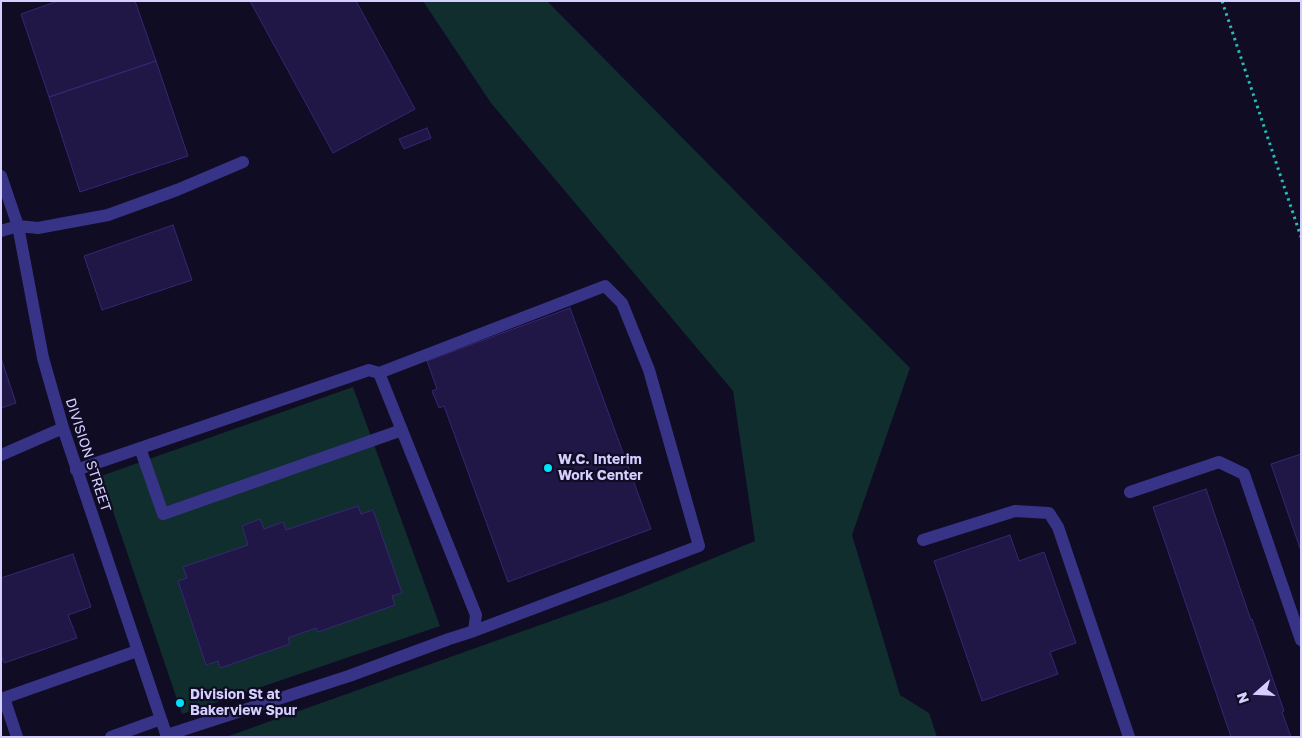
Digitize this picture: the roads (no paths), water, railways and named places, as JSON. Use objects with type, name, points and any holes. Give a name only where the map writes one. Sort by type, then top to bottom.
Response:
[{"type":"street","points":[[1,231],[18,226],[38,228],[108,215],[177,190],[242,162]]},
{"type":"street","name":"DIVISION STREET","points":[[1,176],[18,226],[43,358],[63,428],[167,736]]},
{"type":"street","points":[[76,470],[369,370],[379,373],[605,286],[622,302],[649,370],[699,546],[349,676],[167,736]]},
{"type":"street","points":[[379,373],[476,615],[474,631]]},
{"type":"street","points":[[1,454],[63,428]]},
{"type":"street","points":[[140,448],[163,514],[402,430]]},
{"type":"street","points":[[1130,492],[1219,462],[1244,474],[1301,640]]},
{"type":"street","points":[[923,540],[1015,511],[1049,513],[1058,527],[1129,737]]},
{"type":"street","points":[[17,737],[2,698],[138,651]]},
{"type":"street","points":[[111,737],[161,719]]},
{"type":"place","name":"W.C. Interim Work Center","points":[[548,468]]},
{"type":"place","name":"Division St at Bakerview Spur","points":[[180,703]]}]
